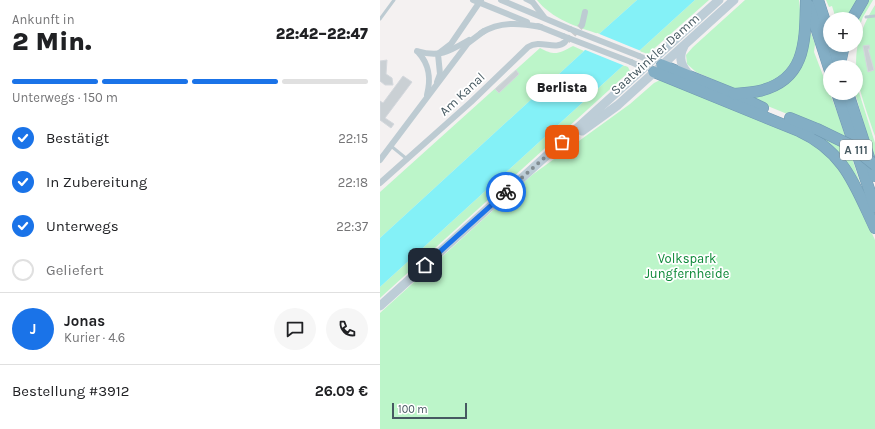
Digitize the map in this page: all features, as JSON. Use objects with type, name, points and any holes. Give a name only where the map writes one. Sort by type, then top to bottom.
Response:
[{"type":"highway","points":[[807,0],[826,60]]},
{"type":"highway","points":[[734,94],[757,92],[767,89],[782,81],[795,67],[802,53],[806,38],[807,0]]},
{"type":"highway","points":[[818,0],[823,15]]},
{"type":"highway","points":[[856,12],[863,0]]},
{"type":"highway","points":[[653,67],[692,78],[817,129],[850,145],[875,165]]},
{"type":"highway","points":[[653,67],[799,131],[820,143],[836,157],[850,176],[875,228]]},
{"type":"highway","name":"A 111","points":[[839,100],[875,207]]},
{"type":"highway","name":"A 111","points":[[850,100],[875,176]]},
{"type":"main road","name":"Saatwinkler Damm","points":[[380,306],[534,166],[615,102],[653,67],[719,0]]},
{"type":"main road","name":"Saatwinkler Damm","points":[[653,67],[686,43],[734,0]]},
{"type":"main road","points":[[686,43],[681,52],[680,60],[683,68],[692,78]]},
{"type":"street","points":[[501,0],[639,56],[653,67]]},
{"type":"street","points":[[438,54],[451,44],[478,1],[564,39],[631,62],[653,67]]},
{"type":"street","points":[[532,2],[546,19]]},
{"type":"street","points":[[582,25],[585,12]]},
{"type":"street","points":[[542,28],[546,19]]},
{"type":"street","points":[[423,104],[428,94],[430,73],[425,62],[417,51],[426,54],[448,53],[484,31],[506,24],[518,23],[542,28]]},
{"type":"street","points":[[380,160],[468,43],[484,31]]},
{"type":"street","name":"Am Kanal","points":[[380,183],[471,102],[528,47],[534,44],[543,43],[554,46],[562,45],[564,39]]},
{"type":"street","points":[[434,88],[440,74],[438,54]]},
{"type":"lane","points":[[380,19],[394,0]]},
{"type":"lane","points":[[525,0],[532,2]]},
{"type":"lane","points":[[866,17],[875,16]]},
{"type":"lane","points":[[390,146],[407,159]]},
{"type":"green space","points":[[537,0],[637,0],[599,34],[565,22],[543,7]]},
{"type":"green space","points":[[695,0],[709,0],[648,54],[639,51]]},
{"type":"green space","points":[[745,0],[799,0],[802,30],[811,33],[815,44],[814,52],[823,75],[823,100],[832,100],[865,199],[820,140],[812,124],[748,98],[735,89],[696,72],[687,64],[686,55]]},
{"type":"green space","points":[[826,0],[873,0],[863,17],[863,12],[834,12],[832,6],[829,7]]},
{"type":"green space","points":[[875,5],[875,136],[863,100],[863,60],[856,60],[857,52],[863,52],[863,29]]},
{"type":"green space","points":[[573,46],[584,51],[380,238],[380,192],[540,48],[556,53]]},
{"type":"green space","points":[[623,65],[628,67],[630,71],[380,298],[380,287]]},
{"type":"green space","name":"Volkspark Jungfernheide","points":[[662,79],[810,141],[834,161],[850,185],[875,240],[875,429],[380,429],[380,313],[532,175],[630,104],[654,83]]},
{"type":"green space","points":[[857,100],[861,100],[875,143],[875,161]]},
{"type":"water","points":[[637,0],[695,0],[380,287],[380,238],[584,51],[599,34]]},
{"type":"pier","points":[[597,33],[641,51],[625,66],[583,49]]},
{"type":"building","points":[[869,45],[870,49],[868,49],[874,70],[868,72],[863,46]]},
{"type":"building","points":[[387,60],[386,74],[392,78],[393,85],[385,85],[380,81],[380,61]]},
{"type":"building","points":[[516,70],[519,74],[499,93],[495,89]]},
{"type":"building","points":[[403,76],[412,82],[385,118],[394,124],[391,128],[380,120],[380,101],[383,103]]},
{"type":"tunnel","points":[[567,41],[582,25]]},
{"type":"way so far","points":[[506,192],[562,142]]},
{"type":"place","name":"Berlista","points":[[562,142]]},
{"type":"route","points":[[425,265],[506,192]]}]
